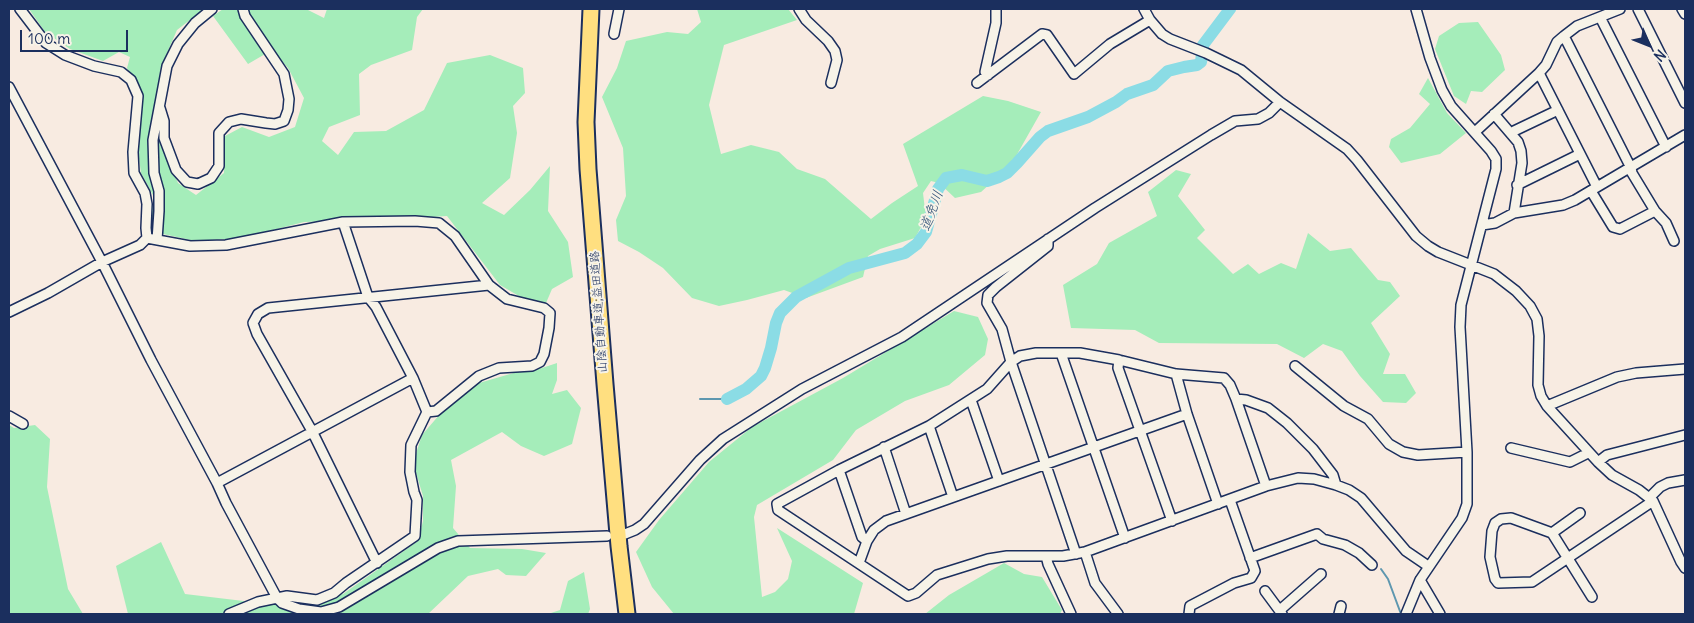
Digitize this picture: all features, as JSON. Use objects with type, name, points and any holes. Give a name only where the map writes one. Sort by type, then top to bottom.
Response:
[{"type":"highway","name":"山陰自動車道;益田道路","points":[[591,9],[586,122],[588,168],[619,546],[627,614]]},
{"type":"street","points":[[20,9],[46,43],[65,55],[94,66],[121,72],[132,80],[138,96],[132,152],[134,173],[145,193],[147,204],[147,238]]},
{"type":"street","points":[[157,240],[159,198],[154,173],[153,140],[167,66],[178,44],[195,23],[212,9]]},
{"type":"street","points":[[160,108],[164,121],[164,138],[176,170],[187,182],[198,184],[211,178],[218,166],[219,133],[229,122],[241,119],[274,124],[284,121],[289,99],[284,74],[245,16],[243,9]]},
{"type":"street","points":[[614,34],[619,9]]},
{"type":"street","points":[[799,9],[806,20],[828,41],[835,51],[837,60],[831,83]]},
{"type":"street","points":[[988,75],[985,72],[996,23],[996,9]]},
{"type":"street","points":[[1144,9],[1150,20],[1170,39],[1206,53],[1241,70],[1280,102],[1347,149],[1358,160],[1416,236],[1428,246],[1438,252],[1494,274],[1516,290],[1530,306],[1537,319],[1539,336],[1538,385],[1541,396],[1547,406],[1588,453],[1612,475],[1651,499],[1685,568]]},
{"type":"street","points":[[1406,614],[1420,580],[1462,518],[1467,504],[1467,452],[1460,327],[1461,305],[1495,179],[1496,160],[1492,151],[1451,106],[1442,90],[1430,58],[1416,9]]},
{"type":"street","points":[[1475,132],[1539,73],[1546,65],[1558,42],[1564,36],[1577,26],[1620,9]]},
{"type":"street","points":[[1638,9],[1685,103]]},
{"type":"street","points":[[1682,9],[1685,14]]},
{"type":"street","points":[[1600,17],[1666,147]]},
{"type":"street","points":[[977,83],[1042,34],[1047,36],[1074,74],[1110,44],[1150,20]]},
{"type":"street","points":[[1564,36],[1632,173],[1655,211],[1666,223],[1674,241]]},
{"type":"street","points":[[1539,73],[1580,154],[1594,189],[1613,227],[1620,229],[1655,211]]},
{"type":"street","points":[[9,87],[276,598],[282,603],[298,609],[321,612],[339,607],[438,548],[458,541],[607,536]]},
{"type":"street","points":[[625,534],[644,524],[700,460],[723,439],[802,389],[902,337],[1048,238],[1235,122],[1258,119],[1269,113],[1280,102]]},
{"type":"street","points":[[1511,134],[1558,110]]},
{"type":"street","points":[[1494,114],[1518,142],[1521,151],[1522,163],[1514,213]]},
{"type":"street","points":[[1482,225],[1495,223],[1514,213],[1563,205],[1631,168],[1685,135]]},
{"type":"street","points":[[1518,185],[1580,154]]},
{"type":"street","points":[[147,238],[190,246],[226,245],[343,222],[415,221],[439,223],[455,236],[490,285],[507,300],[544,308],[550,313],[550,328],[544,354],[540,362],[532,366],[499,368],[479,376],[436,410],[427,412]]},
{"type":"street","points":[[229,614],[258,602],[276,598],[287,596],[316,600],[334,593],[415,536],[417,500],[410,472],[411,445],[427,412],[413,378],[376,307],[368,297],[343,222]]},
{"type":"street","points":[[9,312],[48,293],[102,262],[140,245],[147,238]]},
{"type":"street","points":[[1048,238],[1048,246],[996,287],[988,295],[987,303],[1002,329],[1011,362],[1046,464],[1081,553],[1095,583],[1118,614]]},
{"type":"street","points":[[377,563],[312,431],[257,334],[253,323],[258,314],[268,308],[490,285]]},
{"type":"street","points":[[1266,486],[1236,399],[1230,385],[1224,378],[1176,374],[1080,353],[1036,353],[1020,356],[1011,362],[987,389],[929,426],[839,470],[777,504],[778,510],[908,596],[916,593],[937,575],[988,559],[1007,556],[1063,556],[1081,553],[1266,486],[1298,478],[1314,479],[1336,485],[1349,490],[1361,498],[1406,551],[1428,566]]},
{"type":"street","points":[[1062,353],[1125,538]]},
{"type":"street","points":[[1119,360],[1118,368],[1172,521]]},
{"type":"street","points":[[1296,366],[1344,406],[1368,419],[1389,444],[1403,452],[1418,455],[1467,452]]},
{"type":"street","points":[[1547,406],[1617,377],[1636,373],[1685,369]]},
{"type":"street","points":[[1176,374],[1187,414],[1218,504]]},
{"type":"street","points":[[217,483],[413,378]]},
{"type":"street","points":[[1236,399],[1246,400],[1268,408],[1287,423],[1318,455],[1333,475],[1336,485]]},
{"type":"street","points":[[971,400],[998,481]]},
{"type":"street","points":[[859,563],[867,541],[874,530],[886,521],[1187,414]]},
{"type":"street","points":[[9,416],[23,424]]},
{"type":"street","points":[[929,426],[953,498]]},
{"type":"street","points":[[1598,462],[1607,455],[1685,435]]},
{"type":"street","points":[[884,447],[906,514]]},
{"type":"street","points":[[1511,448],[1570,462],[1588,453]]},
{"type":"street","points":[[839,470],[862,537],[867,541]]},
{"type":"street","points":[[1592,597],[1567,558],[1552,533],[1511,518],[1502,519],[1495,523],[1492,531],[1490,557],[1495,579],[1498,583],[1532,582],[1567,558],[1651,499],[1660,487],[1668,483],[1685,480]]},
{"type":"street","points":[[1189,614],[1190,606],[1234,583],[1251,578],[1255,571],[1230,500]]},
{"type":"street","points":[[1552,533],[1580,513]]},
{"type":"street","points":[[1250,558],[1317,534],[1323,539],[1345,545],[1359,553],[1372,565]]},
{"type":"street","points":[[1046,556],[1071,614]]},
{"type":"street","points":[[1265,592],[1281,612],[1321,574]]},
{"type":"street","points":[[1420,580],[1440,614]]},
{"type":"green space","points":[[29,9],[204,9],[177,30],[161,67],[157,94],[160,140],[178,183],[196,195],[224,173],[225,136],[242,127],[269,137],[295,127],[304,98],[288,68],[272,50],[248,64],[213,16],[223,9],[306,9],[324,18],[327,9],[423,9],[417,17],[412,50],[371,65],[359,74],[360,115],[329,127],[322,141],[338,155],[354,132],[386,131],[424,110],[447,63],[490,55],[523,68],[525,93],[513,106],[517,133],[510,178],[482,203],[504,215],[530,190],[550,166],[548,211],[568,242],[573,277],[552,289],[546,303],[524,299],[500,285],[447,216],[304,222],[242,238],[195,241],[163,234],[150,226],[154,197],[141,173],[137,144],[141,93],[127,68],[130,57],[119,52],[103,61],[70,49],[45,32]]},
{"type":"green space","points":[[697,9],[788,9],[797,20],[724,45],[709,105],[721,154],[751,145],[779,152],[797,169],[825,179],[871,219],[918,186],[903,144],[983,96],[1008,101],[1041,112],[1011,165],[981,192],[955,198],[939,183],[931,181],[923,193],[926,218],[915,238],[880,249],[868,256],[863,277],[806,298],[784,290],[719,306],[692,298],[663,268],[618,241],[616,220],[626,196],[623,148],[602,97],[617,68],[626,41],[667,32],[688,34],[701,22]]},
{"type":"green space","points":[[1478,22],[1501,55],[1505,70],[1482,92],[1471,91],[1466,104],[1454,96],[1435,49],[1439,36],[1459,23]]},
{"type":"green space","points":[[1428,78],[1447,113],[1466,133],[1440,154],[1401,163],[1389,147],[1391,139],[1410,128],[1430,104],[1419,94]]},
{"type":"green space","points":[[1176,170],[1191,174],[1178,196],[1205,230],[1197,238],[1233,274],[1248,264],[1259,274],[1281,263],[1296,269],[1308,233],[1330,251],[1351,248],[1378,280],[1390,282],[1400,296],[1371,323],[1390,354],[1383,374],[1405,374],[1416,393],[1406,403],[1383,402],[1360,376],[1342,351],[1323,344],[1304,358],[1277,344],[1159,343],[1135,330],[1071,328],[1063,285],[1097,264],[1109,243],[1157,216],[1148,192]]},
{"type":"green space","points":[[954,311],[978,317],[988,339],[985,355],[949,385],[905,401],[856,430],[833,460],[757,505],[754,517],[762,597],[775,592],[788,579],[792,561],[777,528],[863,583],[854,614],[674,614],[652,587],[636,552],[659,520],[709,462],[752,427],[843,378]]},
{"type":"green space","points":[[557,363],[557,380],[552,394],[567,390],[581,408],[572,444],[544,456],[521,446],[502,432],[451,460],[456,486],[453,528],[470,548],[522,549],[546,553],[526,576],[506,575],[498,569],[468,576],[428,614],[308,614],[313,603],[343,594],[418,541],[423,521],[423,496],[413,463],[422,435],[440,414],[479,383]]},
{"type":"green space","points":[[9,425],[14,428],[35,425],[50,439],[47,487],[68,589],[83,614],[9,614]]},
{"type":"green space","points":[[161,542],[185,594],[277,605],[297,614],[128,614],[116,566]]},
{"type":"green space","points":[[1004,563],[1024,574],[1042,577],[1062,610],[1060,614],[925,614],[949,595]]},
{"type":"green space","points":[[584,572],[590,609],[588,614],[548,614],[560,610],[568,581]]},
{"type":"waterway","name":"道免川","points":[[727,399],[746,389],[761,376],[765,368],[780,313],[796,297],[849,268],[905,253],[917,244],[926,232],[938,189],[946,178],[962,175],[987,181],[999,177],[1007,173],[1040,137],[1048,131],[1088,117],[1127,94],[1153,85],[1168,71],[1197,65],[1201,62],[1203,45],[1230,9]]},
{"type":"waterway","points":[[700,399],[727,399]]},
{"type":"waterway","points":[[1381,569],[1388,579],[1401,614]]}]
